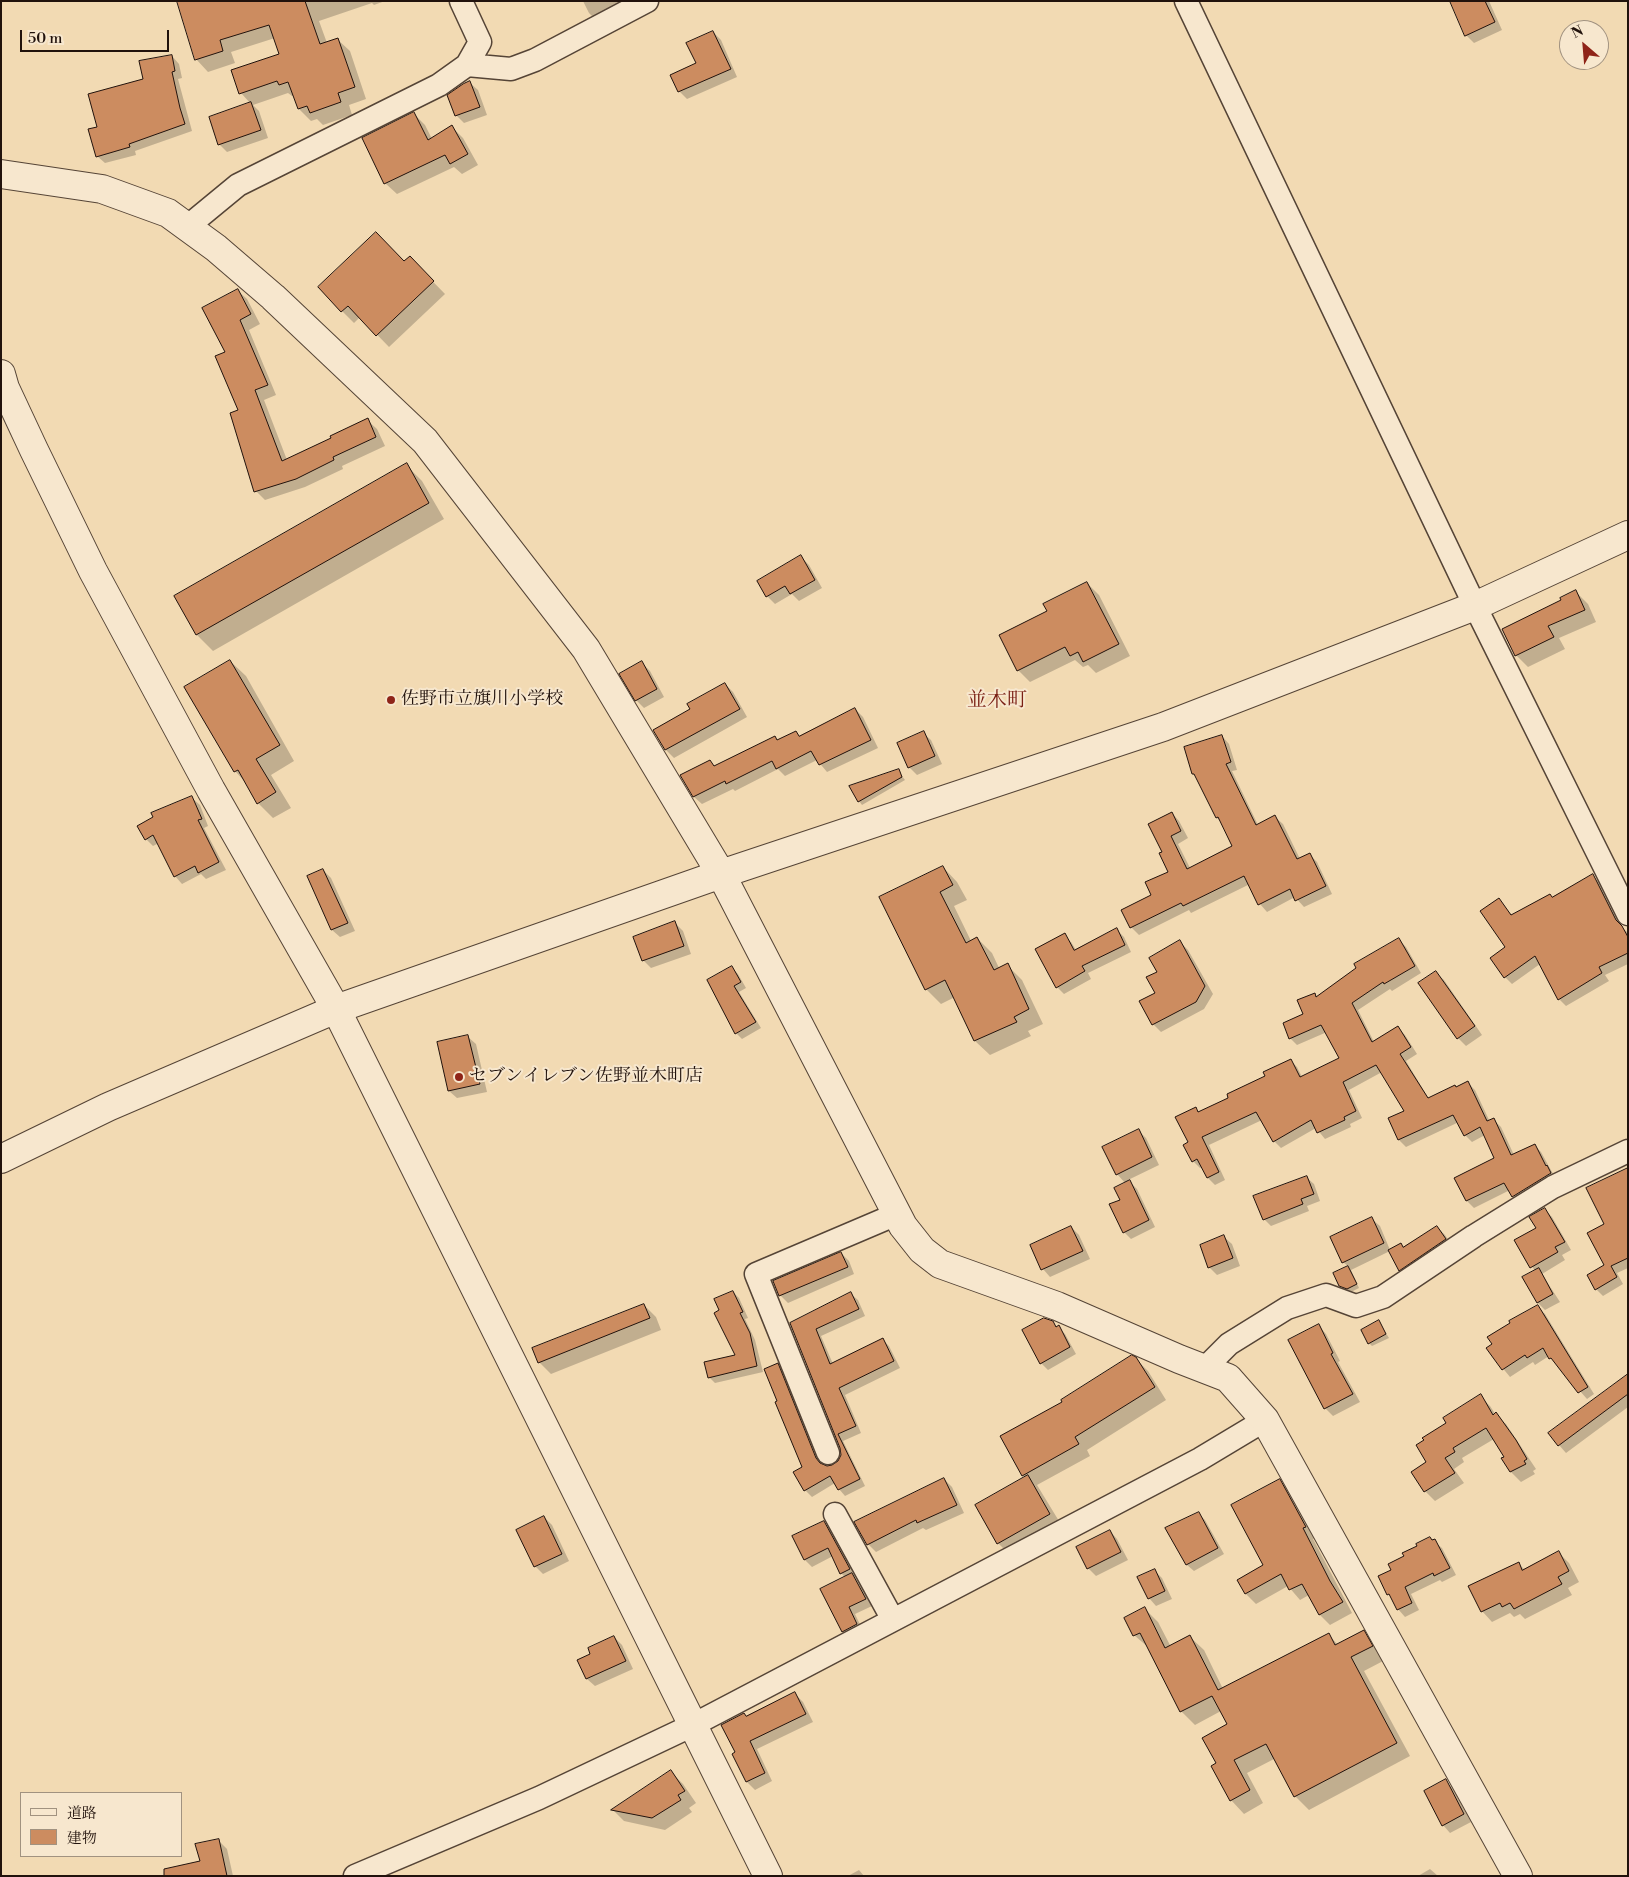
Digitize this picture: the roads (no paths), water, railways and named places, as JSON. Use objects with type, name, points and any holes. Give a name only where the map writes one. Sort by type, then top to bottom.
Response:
[{"type":"street","points":[[187,227],[238,185],[440,85],[467,65],[480,42],[461,1]]},
{"type":"street","points":[[467,65],[511,69],[535,60],[647,1]]},
{"type":"street","points":[[1186,1],[1475,606],[1628,914]]},
{"type":"street","points":[[1,174],[102,189],[168,213],[216,248],[273,297],[425,441],[586,649],[721,874],[903,1226],[922,1250],[940,1264],[1056,1306],[1228,1378],[1265,1420],[1518,1876]]},
{"type":"street","points":[[1,374],[5,388],[93,571],[212,790],[336,1009],[768,1876]]},
{"type":"street","points":[[1,1159],[108,1107],[336,1009],[721,874],[1156,729],[1475,606],[1628,535]]},
{"type":"street","points":[[1204,1369],[1229,1344],[1287,1308],[1326,1295],[1356,1306],[1383,1297],[1474,1236],[1553,1187],[1628,1151]]},
{"type":"street","points":[[828,1453],[756,1274],[897,1214]]},
{"type":"street","points":[[355,1876],[539,1798],[693,1725],[1200,1460],[1265,1420]]},
{"type":"street","points":[[835,1514],[892,1620]]},
{"type":"place","name":"佐野市立旗川小学校","points":[[391,700]]},
{"type":"place","name":"セブンイレブン佐野並木町店","points":[[459,1077]]},
{"type":"district","name":"並木町","points":[[997,701]]}]
